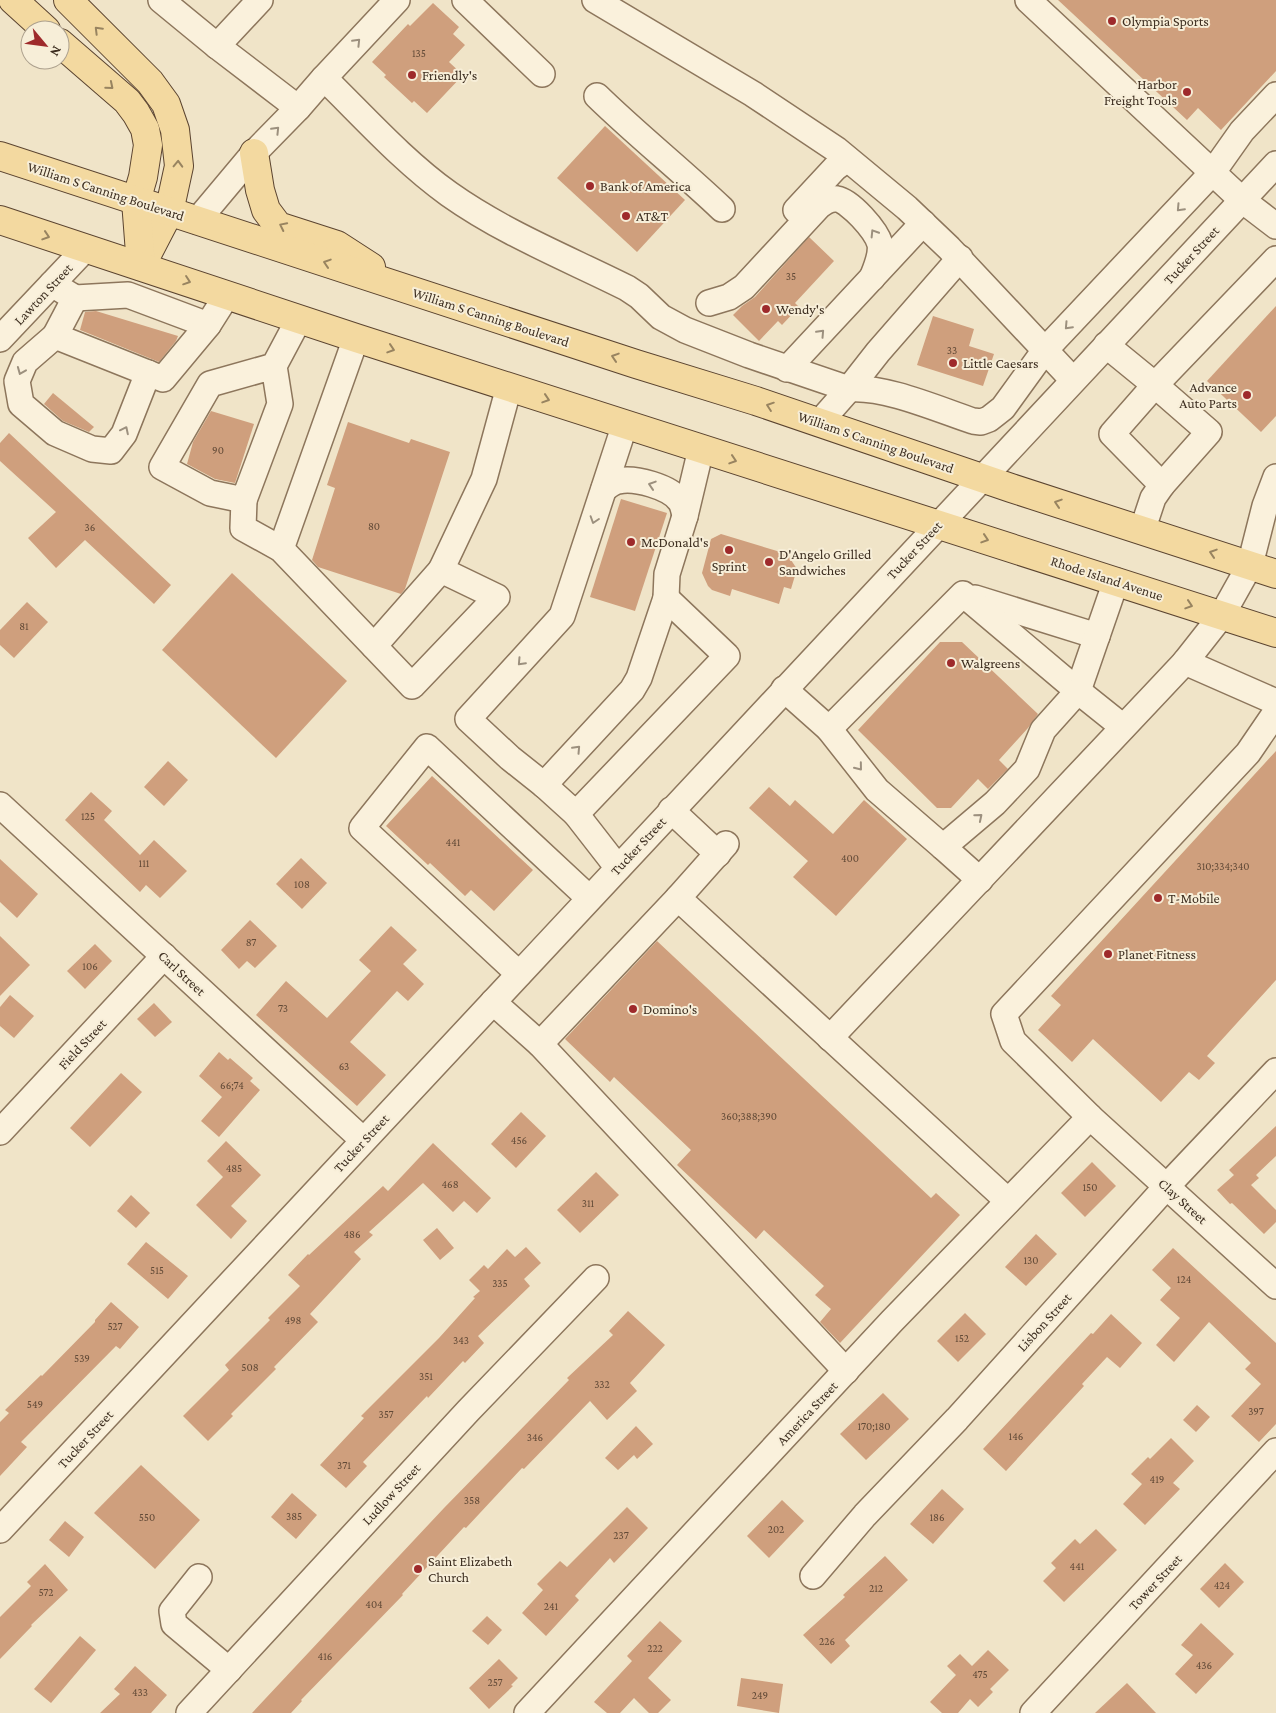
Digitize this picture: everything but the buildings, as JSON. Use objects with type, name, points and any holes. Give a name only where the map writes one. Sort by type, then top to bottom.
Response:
[{"type":"main road","points":[[13,0],[35,20]]},
{"type":"main road","points":[[68,0],[150,82],[166,104],[175,130],[179,166],[169,212],[140,266]]},
{"type":"main road","points":[[70,52],[127,101],[145,129],[148,156],[136,201],[140,266]]},
{"type":"main road","points":[[254,152],[260,190],[266,210],[278,226],[336,245],[403,288]]},
{"type":"main road","name":"William S Canning Boulevard","points":[[0,156],[819,423],[981,478]]},
{"type":"main road","points":[[0,220],[356,338],[938,524]]},
{"type":"main road","points":[[981,478],[1276,574]]},
{"type":"main road","name":"Rhode Island Avenue","points":[[938,524],[1276,633]]},
{"type":"street","points":[[161,0],[298,108]]},
{"type":"street","points":[[217,46],[242,11],[260,0]]},
{"type":"street","points":[[197,221],[254,152],[298,108],[398,0]]},
{"type":"street","points":[[465,0],[542,74]]},
{"type":"street","points":[[595,0],[753,94],[820,138],[847,159],[923,223],[960,258],[1073,380]]},
{"type":"street","points":[[1028,0],[1242,200],[1276,226]]},
{"type":"street","points":[[324,78],[414,165],[449,193],[501,226],[627,288],[639,296],[661,317],[685,330],[788,369],[848,389],[862,388],[886,392],[981,422],[997,414],[1003,408],[1045,350],[1213,172],[1242,131],[1276,95]]},
{"type":"street","points":[[596,96],[636,134],[681,170],[722,209]]},
{"type":"street","points":[[685,330],[835,168],[847,159]]},
{"type":"street","name":"Tucker Street","points":[[0,1530],[1276,164]]},
{"type":"street","points":[[710,303],[729,297],[744,286],[819,206],[825,201],[832,199],[838,199],[846,203],[865,221],[878,238],[880,255],[872,278]]},
{"type":"street","points":[[788,369],[923,223]]},
{"type":"street","name":"Lawton Street","points":[[0,339],[86,248]]},
{"type":"street","points":[[819,423],[960,258]]},
{"type":"street","points":[[1162,485],[1112,434],[1155,385],[1276,259]]},
{"type":"street","points":[[128,295],[140,266]]},
{"type":"street","points":[[52,284],[75,298],[128,295],[208,325]]},
{"type":"street","points":[[54,336],[163,379],[208,325],[227,295]]},
{"type":"street","points":[[75,298],[54,336],[25,362],[17,381],[21,404],[55,433],[92,449],[111,450],[124,434],[148,373]]},
{"type":"street","points":[[300,319],[274,366],[280,404],[244,500],[243,528],[281,549],[412,686],[497,597],[441,570]]},
{"type":"street","points":[[281,549],[356,338]]},
{"type":"street","points":[[1106,345],[1209,432],[1162,485],[1153,498],[1142,531]]},
{"type":"street","points":[[244,500],[210,493],[162,467],[210,384],[274,366]]},
{"type":"street","points":[[374,646],[441,570],[484,479],[509,387]]},
{"type":"street","points":[[618,868],[576,814],[544,784],[510,758],[468,719],[562,616],[625,424]]},
{"type":"street","points":[[544,784],[632,690],[639,678],[666,598],[667,574],[685,516],[702,449]]},
{"type":"street","points":[[830,1038],[1185,662],[1222,616],[1250,565],[1270,508],[1276,477]]},
{"type":"street","points":[[604,489],[617,481],[631,480],[666,490],[681,503],[685,516]]},
{"type":"street","points":[[943,847],[995,803],[1027,769],[1043,730],[1078,691],[1116,581]]},
{"type":"street","points":[[964,594],[1097,636]]},
{"type":"street","points":[[828,729],[964,594]]},
{"type":"street","points":[[964,594],[1123,727]]},
{"type":"street","points":[[576,814],[727,656],[666,598]]},
{"type":"street","points":[[1185,662],[1276,702]]},
{"type":"street","points":[[784,689],[828,729],[878,790],[980,880]]},
{"type":"street","name":"Clay Street","points":[[1276,712],[1248,753],[1004,1014],[1013,1041],[1090,1116],[1276,1286]]},
{"type":"street","points":[[519,974],[362,828],[427,748],[589,898]]},
{"type":"street","name":"Carl Street","points":[[0,805],[364,1140]]},
{"type":"street","points":[[540,1044],[722,849],[671,810]]},
{"type":"street","points":[[678,898],[1008,1201]]},
{"type":"street","name":"Field Street","points":[[0,1132],[164,956]]},
{"type":"street","points":[[493,1002],[540,1044],[846,1371]]},
{"type":"street","name":"Lisbon Street","points":[[814,1576],[865,1515],[957,1419],[1167,1186],[1276,1071]]},
{"type":"street","name":"America Street","points":[[527,1713],[846,1371],[1090,1116]]},
{"type":"street","name":"Ludlow Street","points":[[189,1713],[468,1411],[596,1278]]},
{"type":"street","name":"Tower Street","points":[[1033,1713],[1276,1451]]},
{"type":"street","points":[[199,1578],[172,1611],[174,1624],[229,1670]]},
{"type":"place","name":"Olympia Sports","points":[[1112,21]]},
{"type":"place","name":"Friendly's","points":[[412,75]]},
{"type":"place","name":"Harbor Freight Tools","points":[[1187,92]]},
{"type":"place","name":"Bank of America","points":[[590,186]]},
{"type":"place","name":"AT&T","points":[[626,216]]},
{"type":"place","name":"Wendy's","points":[[766,309]]},
{"type":"place","name":"Little Caesars","points":[[953,363]]},
{"type":"place","name":"Advance Auto Parts","points":[[1247,395]]},
{"type":"place","name":"McDonald's","points":[[631,542]]},
{"type":"place","name":"Sprint","points":[[729,550]]},
{"type":"place","name":"D'Angelo Grilled Sandwiches","points":[[769,562]]},
{"type":"place","name":"Walgreens","points":[[951,663]]},
{"type":"place","name":"T-Mobile","points":[[1158,898]]},
{"type":"place","name":"Planet Fitness","points":[[1108,954]]},
{"type":"place","name":"Domino's","points":[[633,1009]]},
{"type":"place","name":"Saint Elizabeth Church","points":[[418,1569]]}]
